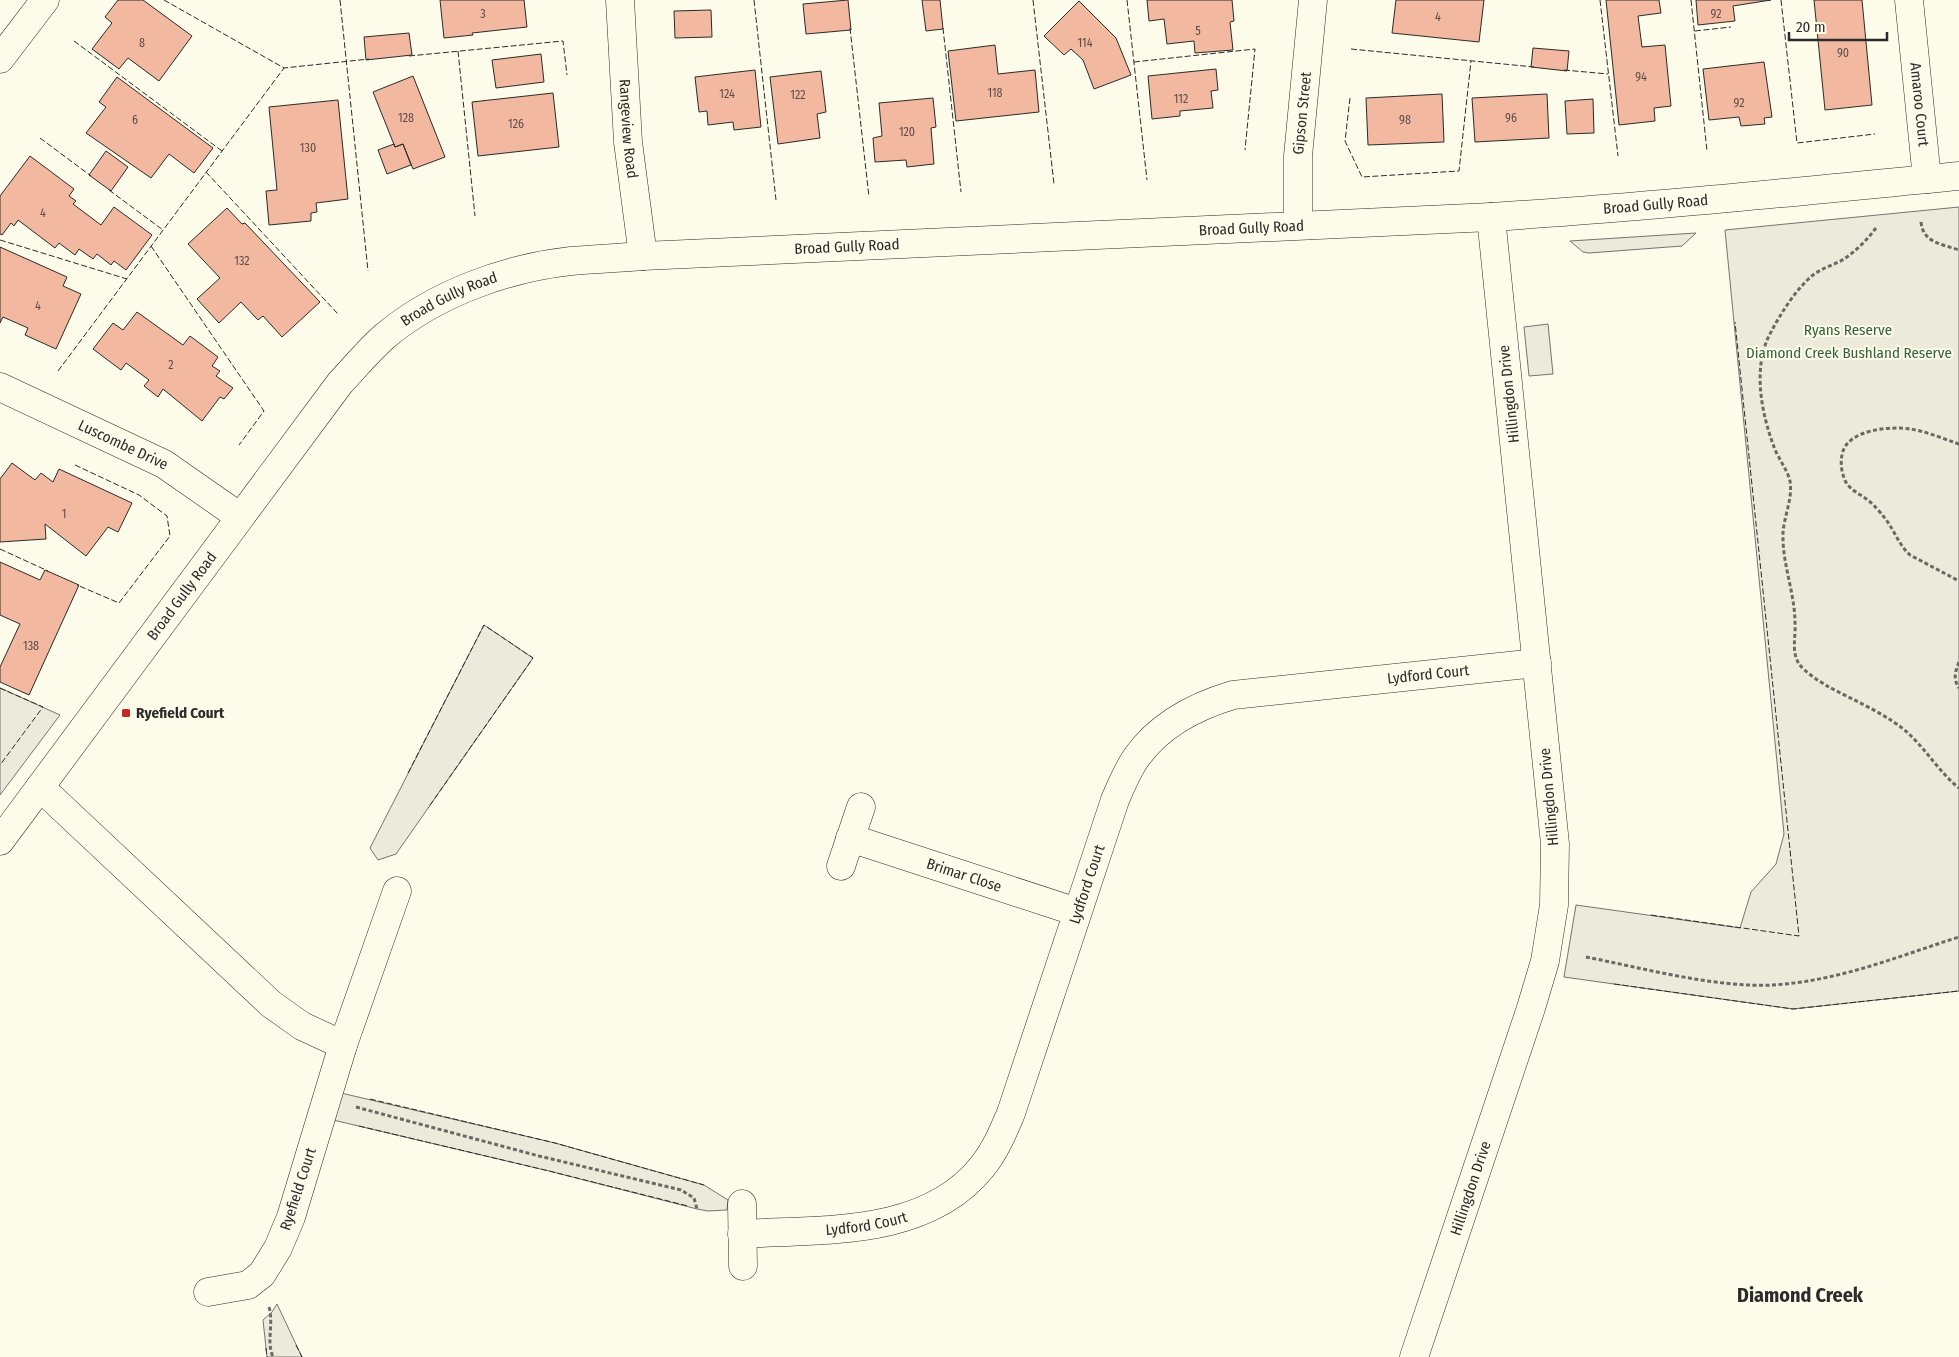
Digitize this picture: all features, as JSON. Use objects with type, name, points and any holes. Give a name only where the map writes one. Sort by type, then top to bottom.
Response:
[{"type":"street","points":[[0,59],[45,0]]},
{"type":"street","name":"Rangeview Road","points":[[620,0],[628,142],[643,256]]},
{"type":"street","name":"Gipson Street","points":[[1298,225],[1298,156],[1313,0]]},
{"type":"street","name":"Amaroo Court","points":[[1909,0],[1927,179]]},
{"type":"street","name":"Broad Gully Road","points":[[0,841],[340,383],[385,336],[415,315],[458,291],[509,273],[569,262],[643,256],[1491,217],[1646,206],[1959,176]]},
{"type":"street","name":"Hillingdon Drive","points":[[1414,1357],[1532,1008],[1545,961],[1554,905],[1555,844],[1491,217]]},
{"type":"street","name":"Luscombe Drive","points":[[0,386],[151,457],[179,474],[240,517]]},
{"type":"street","name":"Lydford Court","points":[[742,1234],[887,1223],[915,1214],[942,1202],[982,1168],[998,1143],[1011,1113],[1115,800],[1136,757],[1151,740],[1189,712],[1233,695],[1537,663]]},
{"type":"street","points":[[40,787],[271,1004],[302,1026],[343,1045]]},
{"type":"street","points":[[841,866],[861,807]]},
{"type":"street","name":"Brimar Close","points":[[850,838],[1077,912]]},
{"type":"street","name":"Ryefield Court","points":[[208,1292],[238,1288],[255,1280],[268,1267],[278,1248],[291,1217],[343,1045],[397,891]]},
{"type":"street","points":[[742,1204],[743,1266]]},
{"type":"path","points":[[1920,222],[1922,230],[1929,240],[1959,250]]},
{"type":"path","points":[[1876,228],[1854,251],[1843,260],[1815,274],[1796,294],[1770,333],[1761,366],[1764,414],[1774,449],[1789,480],[1791,492],[1783,534],[1785,559],[1795,611],[1794,646],[1800,665],[1824,684],[1899,726],[1910,735],[1945,776],[1959,788]]},
{"type":"path","points":[[1959,444],[1912,429],[1893,428],[1870,431],[1848,443],[1842,452],[1841,463],[1842,474],[1847,484],[1869,501],[1884,516],[1910,555],[1959,581]]},
{"type":"path","points":[[1959,662],[1955,672],[1959,688]]},
{"type":"path","points":[[1586,957],[1696,978],[1739,984],[1771,985],[1802,982],[1854,972],[1959,937]]},
{"type":"path","points":[[326,1099],[539,1156],[681,1190],[694,1198],[697,1209]]},
{"type":"path","points":[[255,1280],[269,1307],[272,1318],[270,1345],[273,1357]]},
{"type":"green space","name":"Ryans Reserve","points":[[1959,207],[1959,991],[1793,1009],[1564,977],[1576,905],[1740,928],[1751,892],[1776,864],[1784,834],[1725,230]]},
{"type":"green space","points":[[484,625],[533,658],[396,854],[378,860],[370,848]]},
{"type":"green space","points":[[0,688],[60,715],[0,795]]},
{"type":"green space","points":[[341,1093],[555,1143],[704,1185],[728,1200],[727,1210],[708,1211],[697,1209],[549,1171],[333,1120]]},
{"type":"green space","points":[[277,1304],[302,1357],[267,1357],[263,1320],[272,1312]]},
{"type":"shaded area","points":[[1696,233],[1682,246],[1589,253],[1583,252],[1570,241]]},
{"type":"shaded area","points":[[1548,324],[1553,374],[1529,376],[1524,327]]},
{"type":"building","points":[[118,0],[143,0],[192,36],[159,81],[128,58],[119,69],[92,49],[112,23],[105,17]]},
{"type":"building","points":[[440,0],[524,0],[527,27],[444,38]]},
{"type":"building","points":[[848,0],[851,30],[806,34],[803,4]]},
{"type":"building","points":[[922,0],[940,0],[943,29],[926,31]]},
{"type":"building","points":[[1147,0],[1232,0],[1234,21],[1230,22],[1233,50],[1195,53],[1194,41],[1167,44],[1164,19],[1149,21]]},
{"type":"building","points":[[1396,0],[1484,0],[1479,42],[1392,33]]},
{"type":"building","points":[[1606,0],[1659,0],[1661,13],[1638,16],[1642,47],[1665,45],[1671,106],[1654,108],[1655,121],[1619,125]]},
{"type":"building","points":[[1696,0],[1771,0],[1733,6],[1735,21],[1698,25]]},
{"type":"building","points":[[1814,0],[1862,0],[1872,105],[1825,110]]},
{"type":"building","points":[[1079,1],[1116,38],[1131,75],[1094,89],[1083,60],[1071,49],[1064,55],[1044,36]]},
{"type":"building","points":[[711,10],[712,37],[675,38],[674,11]]},
{"type":"building","points":[[409,33],[412,55],[366,60],[364,37]]},
{"type":"building","points":[[995,45],[998,74],[1035,70],[1039,112],[956,121],[948,51]]},
{"type":"building","points":[[1533,48],[1569,51],[1567,71],[1531,67]]},
{"type":"building","points":[[541,54],[544,82],[496,88],[492,60]]},
{"type":"building","points":[[1764,62],[1772,117],[1764,118],[1765,124],[1741,126],[1739,117],[1709,120],[1703,69]]},
{"type":"building","points":[[1216,69],[1218,90],[1211,91],[1213,108],[1180,111],[1180,116],[1152,119],[1148,76]]},
{"type":"building","points":[[755,70],[761,127],[734,130],[733,122],[708,125],[707,111],[699,112],[695,77]]},
{"type":"building","points":[[821,71],[826,112],[817,114],[820,138],[778,144],[770,77]]},
{"type":"building","points":[[413,76],[445,157],[413,169],[403,144],[395,147],[373,92]]},
{"type":"building","points":[[117,77],[213,148],[194,173],[169,154],[151,178],[86,133],[106,107],[99,102]]},
{"type":"building","points":[[553,93],[559,147],[478,156],[472,102]]},
{"type":"building","points":[[1442,94],[1444,142],[1368,145],[1366,98]]},
{"type":"building","points":[[1547,94],[1549,138],[1475,142],[1472,98]]},
{"type":"building","points":[[933,98],[936,127],[931,128],[934,164],[907,167],[906,160],[875,162],[873,138],[882,136],[879,103]]},
{"type":"building","points":[[1593,99],[1594,133],[1567,134],[1565,101]]},
{"type":"building","points":[[338,100],[348,199],[316,203],[317,212],[311,213],[311,221],[269,225],[266,191],[277,190],[269,107]]},
{"type":"building","points":[[394,144],[395,147],[403,144],[411,165],[387,174],[378,150]]},
{"type":"building","points":[[106,151],[128,167],[111,191],[89,175]]},
{"type":"building","points":[[30,156],[74,189],[69,196],[76,201],[73,204],[101,225],[114,207],[152,235],[126,270],[114,261],[111,265],[97,254],[93,259],[79,249],[75,255],[59,243],[55,248],[18,220],[14,226],[11,223],[2,235],[0,234],[0,196]]},
{"type":"building","points":[[227,208],[242,224],[245,223],[320,302],[282,337],[263,316],[258,320],[241,302],[219,323],[197,299],[220,278],[188,244]]},
{"type":"building","points":[[0,247],[67,277],[63,286],[81,294],[56,349],[25,335],[28,328],[3,317],[0,323]]},
{"type":"building","points":[[137,312],[183,345],[190,336],[218,357],[212,366],[220,371],[216,376],[233,388],[224,399],[220,397],[202,421],[163,389],[158,397],[144,386],[149,380],[126,363],[121,370],[93,349],[113,323],[123,330]]},
{"type":"building","points":[[12,463],[35,480],[41,473],[53,482],[59,469],[132,503],[118,532],[108,527],[86,556],[45,524],[46,539],[0,542],[0,479]]},
{"type":"building","points":[[0,562],[40,580],[45,570],[79,585],[29,695],[0,682],[0,667],[20,624],[0,615]]},
{"type":"fence","points":[[164,0],[284,68],[369,59]]},
{"type":"fence","points":[[340,0],[368,271]]},
{"type":"fence","points":[[754,0],[776,200]]},
{"type":"fence","points":[[1033,0],[1054,184]]},
{"type":"fence","points":[[1127,0],[1147,180]]},
{"type":"fence","points":[[1600,0],[1618,156]]},
{"type":"fence","points":[[1691,0],[1707,151]]},
{"type":"fence","points":[[1781,0],[1797,143],[1875,134]]},
{"type":"fence","points":[[1695,31],[1731,27]]},
{"type":"fence","points":[[850,28],[869,197]]},
{"type":"fence","points":[[943,28],[961,192]]},
{"type":"fence","points":[[74,41],[222,151]]},
{"type":"fence","points":[[409,56],[563,41],[567,75]]},
{"type":"fence","points":[[1134,62],[1255,49],[1245,150]]},
{"type":"fence","points":[[1351,49],[1534,67]]},
{"type":"fence","points":[[458,51],[475,216]]},
{"type":"fence","points":[[1350,98],[1345,141],[1362,177],[1459,171],[1471,61]]},
{"type":"fence","points":[[58,371],[284,68]]},
{"type":"fence","points":[[1564,70],[1608,74]]},
{"type":"fence","points":[[40,138],[91,176]]},
{"type":"fence","points":[[206,172],[338,314]]},
{"type":"fence","points":[[109,190],[163,230]]},
{"type":"fence","points":[[0,240],[127,279]]},
{"type":"fence","points":[[151,246],[264,411],[239,445]]},
{"type":"fence","points":[[1651,915],[1799,936],[1735,322]]},
{"type":"fence","points":[[75,465],[139,495],[167,516],[170,536],[119,603],[77,585]]},
{"type":"fence","points":[[0,549],[48,571]]},
{"type":"fence","points":[[408,773],[484,625],[533,658],[428,808]]},
{"type":"fence","points":[[0,688],[43,707],[0,765]]},
{"type":"fence","points":[[1614,984],[1793,1009],[1959,991]]},
{"type":"fence","points":[[370,1099],[555,1143],[704,1185]]},
{"type":"fence","points":[[359,1126],[688,1206]]},
{"type":"fence","points":[[296,1345],[302,1357]]},
{"type":"fence","points":[[266,1348],[267,1357]]},
{"type":"place","name":"Ryefield Court","points":[[126,713]]},
{"type":"district","name":"Diamond Creek","points":[[1800,1295]]},
{"type":"park label","name":"Diamond Creek Bushland Reserve","points":[[1849,353]]}]
